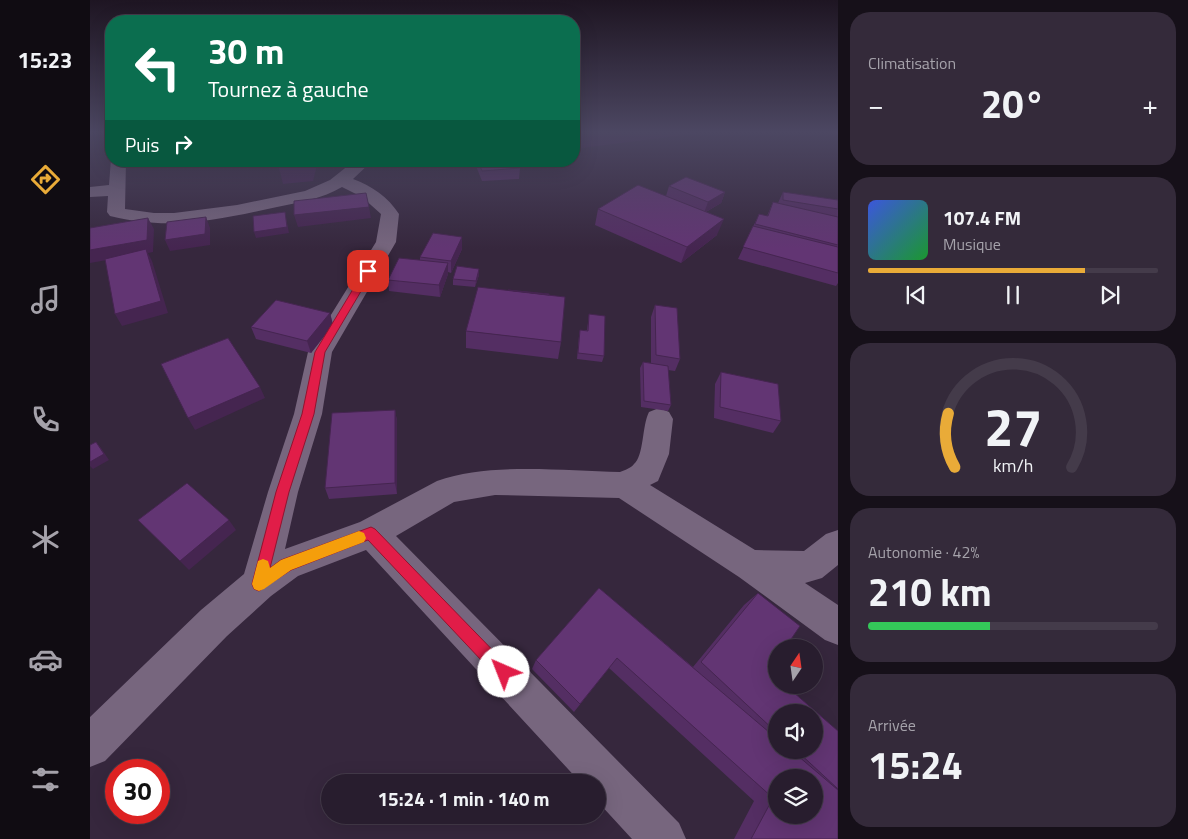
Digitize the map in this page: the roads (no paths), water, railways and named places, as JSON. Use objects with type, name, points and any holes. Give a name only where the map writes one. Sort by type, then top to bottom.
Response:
[{"type":"street","points":[[118,171],[116,212],[133,218],[168,219],[244,209],[316,193],[341,181],[352,171]]},
{"type":"street","points":[[259,584],[282,492],[308,414],[320,352],[386,242],[390,214],[378,199],[365,190],[341,181]]},
{"type":"street","points":[[90,192],[117,190]]},
{"type":"street","points":[[90,746],[214,623],[259,584],[286,565],[371,533],[448,490],[495,482],[624,485],[642,477],[647,472],[654,454],[659,419]]},
{"type":"street","points":[[624,485],[751,566],[838,627]]},
{"type":"street","points":[[371,533],[663,839]]},
{"type":"street","points":[[751,566],[810,567],[838,545]]}]
